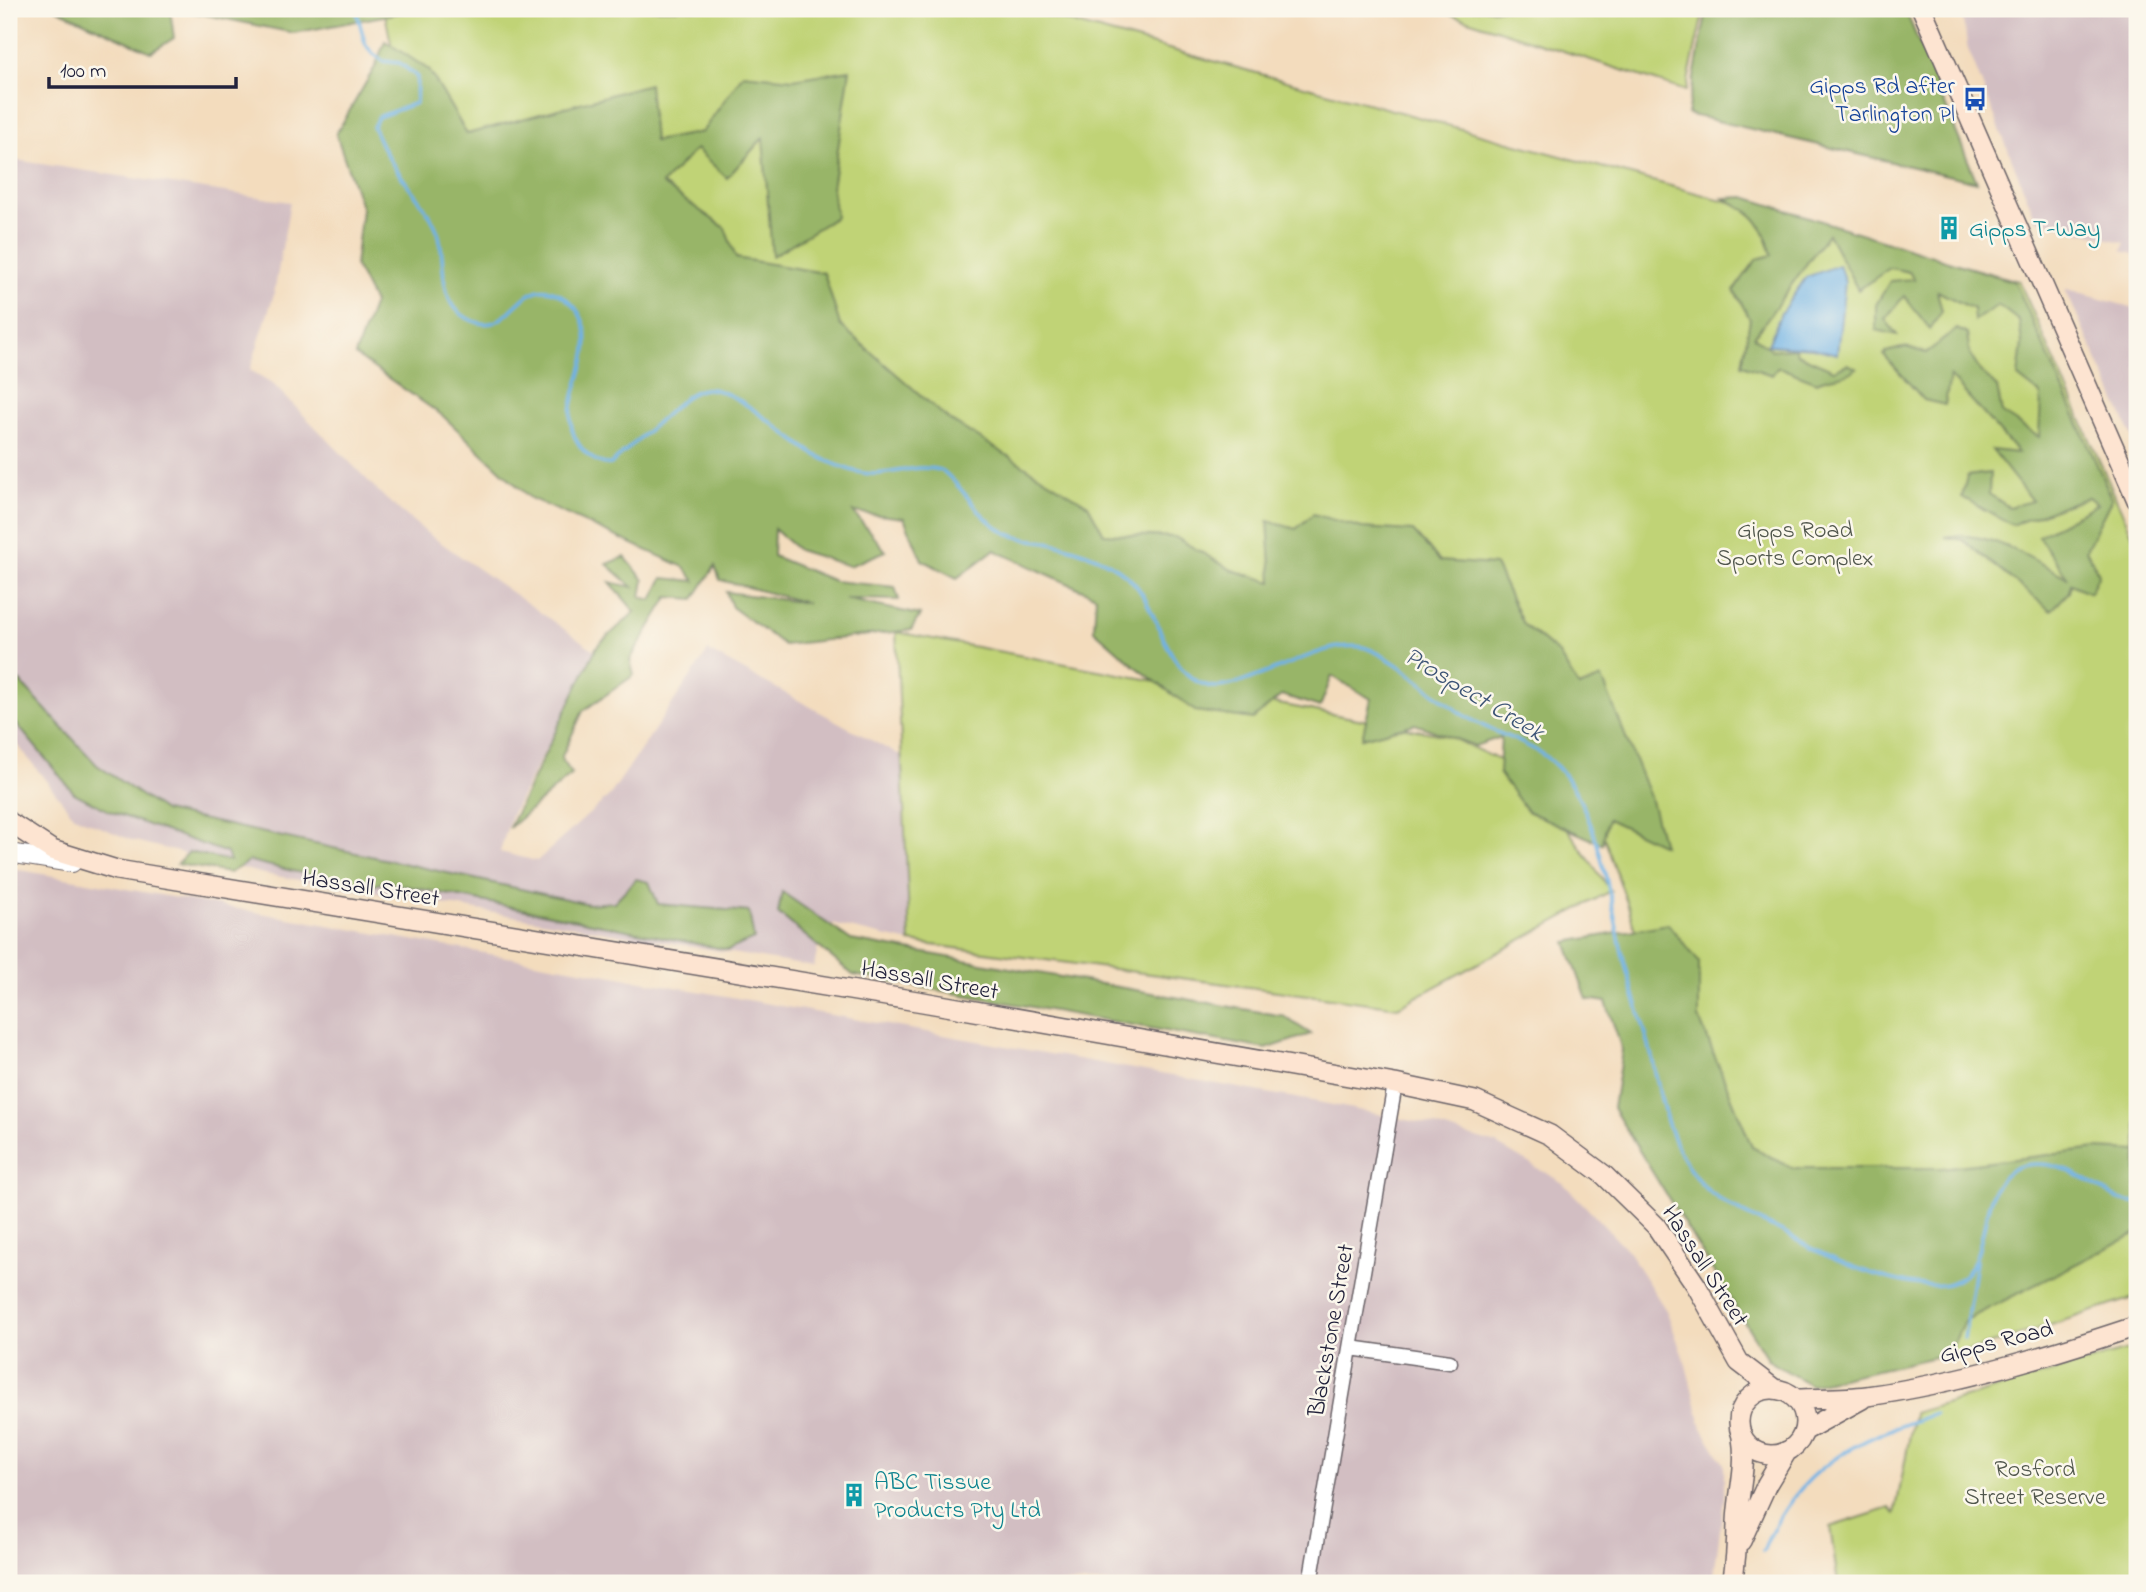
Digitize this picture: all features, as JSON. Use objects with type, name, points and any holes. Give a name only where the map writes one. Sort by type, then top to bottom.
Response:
[{"type":"main road","points":[[1922,9],[2137,500]]},
{"type":"main road","name":"Hassall Street","points":[[9,822],[52,850],[117,870],[923,1002],[1395,1084],[1475,1101],[1550,1135],[1604,1175],[1656,1226],[1696,1285],[1739,1362],[1773,1388]]},
{"type":"main road","name":"Gipps Road","points":[[1797,1399],[1866,1396],[2007,1366],[2137,1326]]},
{"type":"main road","name":"Hassall Street","points":[[1739,1362],[1743,1405]]},
{"type":"main road","points":[[1732,1583],[1739,1546],[1767,1484],[1787,1451],[1800,1440],[1804,1430],[1805,1419],[1797,1399],[1773,1388],[1754,1393],[1743,1405],[1738,1426],[1746,1459],[1737,1521],[1739,1546]]},
{"type":"main road","name":"Gipps Road","points":[[1804,1430],[1866,1396]]},
{"type":"main road","points":[[1742,1438],[1752,1449],[1763,1454],[1787,1451]]},
{"type":"street","points":[[9,853],[117,870]]},
{"type":"street","name":"Blackstone Street","points":[[1310,1583],[1395,1084]]},
{"type":"street","points":[[1350,1348],[1450,1362]]},
{"type":"shaded area","points":[[1961,9],[2137,9],[2137,255],[2123,251],[2125,243],[2036,220],[1968,49]]},
{"type":"shaded area","points":[[9,159],[290,202],[274,294],[250,370],[272,383],[386,499],[427,533],[597,652],[511,815],[500,852],[537,861],[610,795],[708,651],[893,752],[965,780],[910,942],[823,922],[814,967],[264,874],[131,840],[74,816],[9,734]]},
{"type":"shaded area","points":[[2065,289],[2137,309],[2137,447]]},
{"type":"shaded area","points":[[9,868],[1318,1102],[1432,1125],[1496,1144],[1563,1183],[1628,1251],[1667,1312],[1686,1365],[1702,1428],[1724,1464],[1724,1499],[1713,1583],[9,1583]]},
{"type":"green space","points":[[56,9],[170,9],[174,38],[151,52]]},
{"type":"green space","points":[[177,9],[420,9],[294,33]]},
{"type":"green space","name":"Gipps Road Sports Complex","points":[[384,9],[1022,9],[2019,281],[2137,545],[2137,1297],[1976,1349],[1813,1378],[1703,1165],[1628,906],[1596,814],[1431,670],[1236,669],[404,107]]},
{"type":"green space","points":[[1434,9],[1704,9],[1686,91]]},
{"type":"green space","points":[[1707,9],[1905,9],[1977,182],[1687,114]]},
{"type":"green space","points":[[385,41],[429,70],[467,134],[649,84],[654,141],[702,132],[743,74],[793,79],[850,70],[832,188],[836,217],[772,256],[763,138],[727,178],[696,149],[662,184],[725,228],[736,258],[824,273],[840,325],[948,419],[1088,505],[1104,534],[1175,537],[1232,570],[1272,582],[1268,521],[1296,529],[1313,514],[1362,528],[1413,531],[1440,561],[1495,565],[1523,624],[1558,653],[1579,687],[1602,678],[1650,797],[1663,845],[1608,819],[1602,844],[1527,811],[1499,773],[1501,737],[1475,746],[1415,724],[1362,738],[1371,699],[1332,676],[1320,707],[1282,695],[1253,719],[1195,711],[1135,666],[1094,630],[1096,596],[994,550],[957,578],[922,560],[904,518],[853,512],[886,551],[849,566],[798,550],[774,529],[773,556],[834,581],[895,587],[899,600],[845,599],[920,615],[911,630],[784,645],[732,607],[726,592],[807,603],[720,580],[715,566],[694,599],[668,597],[630,660],[634,675],[583,711],[561,758],[572,774],[509,828],[597,646],[635,612],[610,582],[633,587],[607,564],[625,557],[644,580],[641,597],[652,600],[663,578],[695,581],[684,567],[530,498],[443,416],[355,355],[374,303],[355,265],[362,209],[336,134],[375,67]]},
{"type":"green space","points":[[1745,197],[2015,282],[2112,498],[2086,550],[2099,574],[2090,593],[2071,584],[2069,592],[2051,611],[1963,540],[1945,537],[1978,537],[1994,541],[2068,578],[2038,536],[2097,504],[2088,497],[2012,525],[1962,497],[1967,476],[1990,473],[1989,494],[2009,507],[2032,501],[1992,450],[2018,453],[1950,376],[1945,405],[1924,400],[1884,355],[1886,352],[1906,347],[1926,353],[1957,329],[1967,334],[1970,355],[1981,372],[1997,387],[2002,413],[2039,437],[2041,395],[2018,377],[2022,343],[2019,321],[1998,305],[1974,321],[1973,309],[1937,291],[1942,311],[1930,329],[1904,296],[1885,319],[1897,335],[1876,330],[1876,305],[1890,281],[1914,279],[1909,272],[1890,268],[1858,290],[1828,234],[1754,337],[1772,350],[1795,348],[1797,354],[1834,370],[1847,364],[1857,368],[1847,374],[1817,382],[1778,367],[1772,375],[1742,365],[1750,319],[1734,290],[1757,259],[1772,255],[1761,226],[1751,214],[1724,198]]},
{"type":"green space","points":[[896,632],[1448,736],[1529,774],[1611,891],[1398,1007],[910,942]]},
{"type":"green space","points":[[9,670],[97,765],[164,811],[589,904],[614,902],[636,879],[649,882],[658,904],[749,912],[754,939],[728,950],[385,882],[365,888],[250,861],[229,873],[177,864],[189,852],[230,861],[227,853],[109,811],[74,793],[9,715]]},
{"type":"green space","points":[[782,892],[851,940],[1283,1016],[1311,1034],[1266,1049],[853,975],[778,913]]},
{"type":"green space","points":[[1668,924],[1699,962],[1699,1018],[1752,1147],[1792,1168],[1941,1168],[2097,1149],[2137,1151],[2137,1233],[1964,1321],[1949,1354],[1810,1385],[1768,1360],[1613,1108],[1622,1050],[1606,1002],[1587,999],[1566,942]]},
{"type":"green space","name":"Rosford Street Reserve","points":[[2137,1347],[2137,1583],[1838,1583],[1830,1527],[1890,1508],[1895,1514],[1914,1413]]},
{"type":"water","points":[[1839,265],[1845,282],[1837,354],[1813,348],[1768,345],[1781,313],[1806,277]]},
{"type":"waterway","name":"Prospect Creek","points":[[356,9],[365,43],[371,52],[383,61],[400,63],[417,77],[416,103],[378,117],[373,127],[395,168],[436,227],[444,281],[457,311],[479,323],[490,323],[506,315],[528,295],[543,290],[564,297],[575,307],[582,319],[586,336],[585,354],[572,406],[571,422],[576,439],[593,459],[611,464],[684,398],[704,389],[716,390],[746,405],[831,463],[867,474],[917,468],[943,471],[987,519],[1005,532],[1020,538],[1070,548],[1115,567],[1125,574],[1142,594],[1164,640],[1182,669],[1208,686],[1235,684],[1326,650],[1347,646],[1363,647],[1391,661],[1467,717],[1545,756],[1563,773],[1578,795],[1599,848],[1623,956],[1651,1052],[1664,1110],[1680,1153],[1697,1179],[1718,1198],[1825,1255],[1864,1271],[1905,1282],[1941,1285],[1960,1278],[1972,1265],[1995,1188],[2007,1173],[2025,1165],[2059,1167],[2114,1197],[2137,1203]]},
{"type":"waterway","points":[[1964,1339],[1976,1261]]},
{"type":"waterway","points":[[1763,1551],[1777,1522],[1793,1498],[1831,1461],[1879,1435],[1935,1414]]},
{"type":"place","name":"Gipps Rd after Tarlington Pl","points":[[1975,99]]},
{"type":"place","name":"Gipps T-Way","points":[[1949,228]]},
{"type":"place","name":"ABC Tissue Products Pty Ltd","points":[[854,1495]]}]
